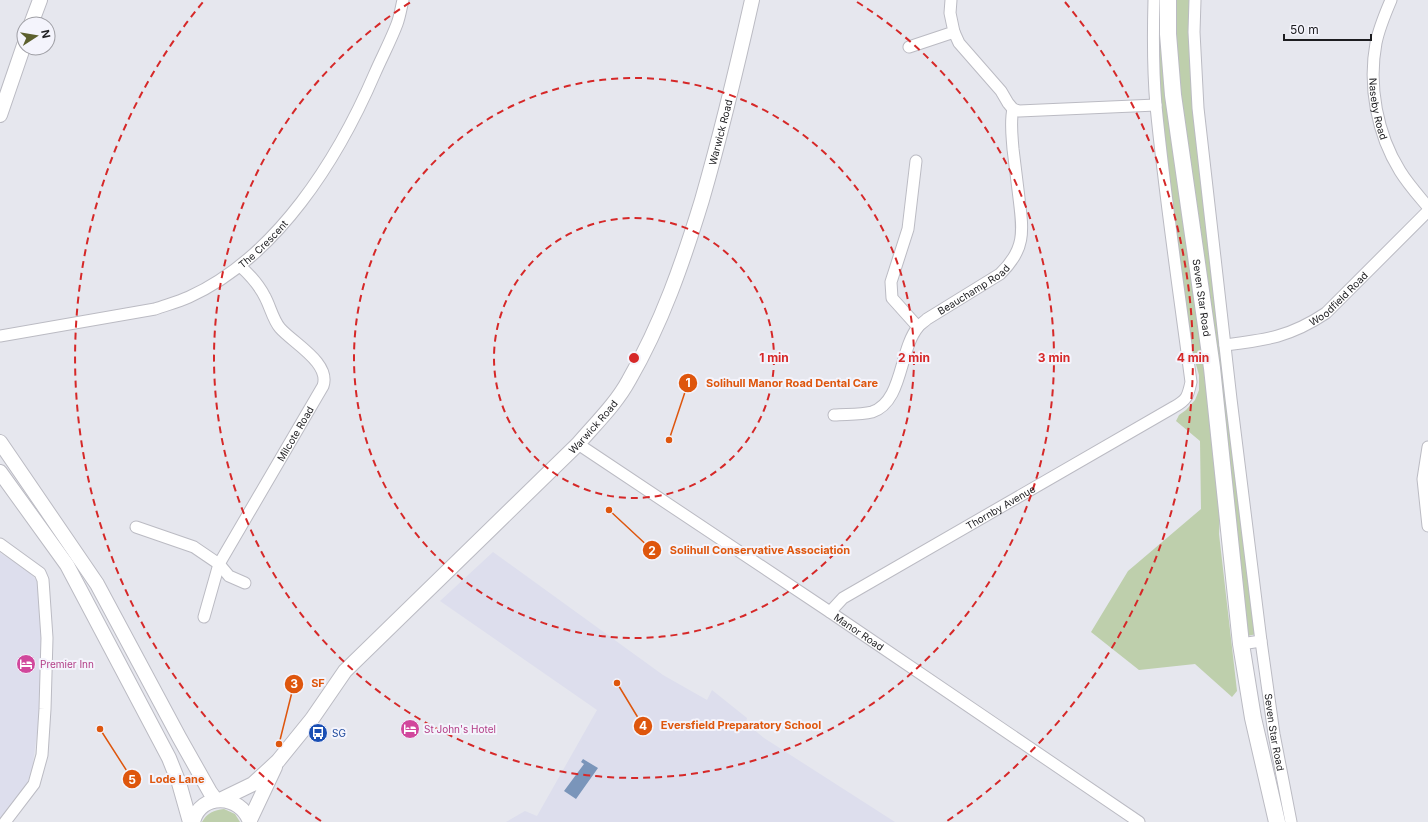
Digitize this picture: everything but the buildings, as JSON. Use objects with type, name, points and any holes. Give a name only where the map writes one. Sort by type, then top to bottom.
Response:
[{"type":"highway","name":"Seven Star Road","points":[[1168,0],[1168,34],[1173,95],[1212,368],[1241,644],[1255,725],[1277,822]]},
{"type":"main road","points":[[35,16],[40,0]]},
{"type":"main road","name":"Warwick Road","points":[[193,822],[197,812],[204,805],[253,784],[278,762],[345,672],[578,444],[611,406],[629,380],[662,316],[690,241],[712,166],[738,64],[752,0]]},
{"type":"main road","points":[[0,115],[20,56]]},
{"type":"main road","points":[[0,442],[97,584],[210,792],[218,800],[235,803],[242,808],[250,821]]},
{"type":"main road","points":[[0,472],[67,565],[169,758],[190,822]]},
{"type":"main road","name":"Warwick Road","points":[[250,821],[278,762]]},
{"type":"street","name":"The Crescent","points":[[0,336],[155,309],[190,297],[240,266],[275,234],[295,211],[342,140],[365,95],[398,23],[403,0]]},
{"type":"street","points":[[951,0],[950,13],[954,32],[959,43],[1002,91],[1013,109],[1019,112],[1156,105],[1154,0]]},
{"type":"street","name":"Seven Star Road","points":[[1194,0],[1198,108],[1225,345],[1261,641],[1274,734],[1291,822]]},
{"type":"street","name":"Naseby Road","points":[[1391,0],[1384,15],[1376,44],[1374,87],[1376,110],[1388,147],[1399,170],[1428,207]]},
{"type":"street","points":[[909,47],[954,32]]},
{"type":"street","name":"Thornby Avenue","points":[[830,612],[843,598],[1183,402],[1188,396],[1191,382],[1156,105]]},
{"type":"street","name":"Beauchamp Road","points":[[834,415],[871,412],[882,407],[888,401],[893,390],[913,336],[918,327],[927,319],[1000,274],[1010,264],[1016,254],[1023,227],[1012,134],[1011,118],[1013,109]]},
{"type":"street","points":[[916,161],[908,229],[891,282],[891,287],[892,298],[918,327]]},
{"type":"street","name":"Woodfield Road","points":[[1225,345],[1271,338],[1297,330],[1310,324],[1326,313],[1428,211]]},
{"type":"street","name":"Milcote Road","points":[[204,618],[219,564],[323,386],[325,379],[324,372],[319,364],[279,327],[264,295],[252,277],[240,266]]},
{"type":"street","name":"Manor Road","points":[[578,444],[830,612],[1139,822]]},
{"type":"street","points":[[1428,446],[1423,479],[1428,526]]},
{"type":"street","points":[[136,527],[194,546],[219,564],[229,576],[245,583]]},
{"type":"street","points":[[0,544],[40,573],[43,580],[47,638],[42,755],[34,784],[5,822]]},
{"type":"street","points":[[1241,644],[1261,641]]},
{"type":"shaded area","points":[[493,552],[663,675],[707,700],[712,690],[747,718],[746,723],[764,738],[895,822],[506,822],[525,811],[537,816],[597,710],[440,601]]},
{"type":"shaded area","points":[[0,553],[25,568],[38,581],[42,627],[40,710],[32,771],[23,792],[0,822]]},
{"type":"green space","points":[[1157,0],[1161,0],[1220,512],[1219,534],[1237,691],[1232,697],[1195,664],[1139,670],[1091,632],[1128,571],[1201,509],[1200,441],[1176,421],[1179,415],[1195,400],[1199,390],[1199,375],[1190,344],[1177,249],[1160,95]]},
{"type":"green space","points":[[1175,0],[1191,0],[1257,634],[1247,636],[1183,125],[1174,15]]},
{"type":"green space","points":[[224,809],[235,814],[240,822],[202,822],[211,812]]},
{"type":"water","points":[[583,759],[598,768],[576,799],[564,791],[584,764],[581,762]]},
{"type":"place","name":"Solihull Manor Road Dental Care","points":[[669,440]]},
{"type":"place","name":"Solihull Conservative Association","points":[[609,510]]},
{"type":"place","name":"Premier Inn","points":[[26,664]]},
{"type":"place","name":"Eversfield Preparatory School","points":[[617,683]]},
{"type":"place","name":"Lode Lane","points":[[100,729]]},
{"type":"place","name":"St John's Hotel","points":[[410,729]]},
{"type":"place","name":"SG","points":[[318,733]]},
{"type":"place","name":"SF","points":[[279,744]]}]
